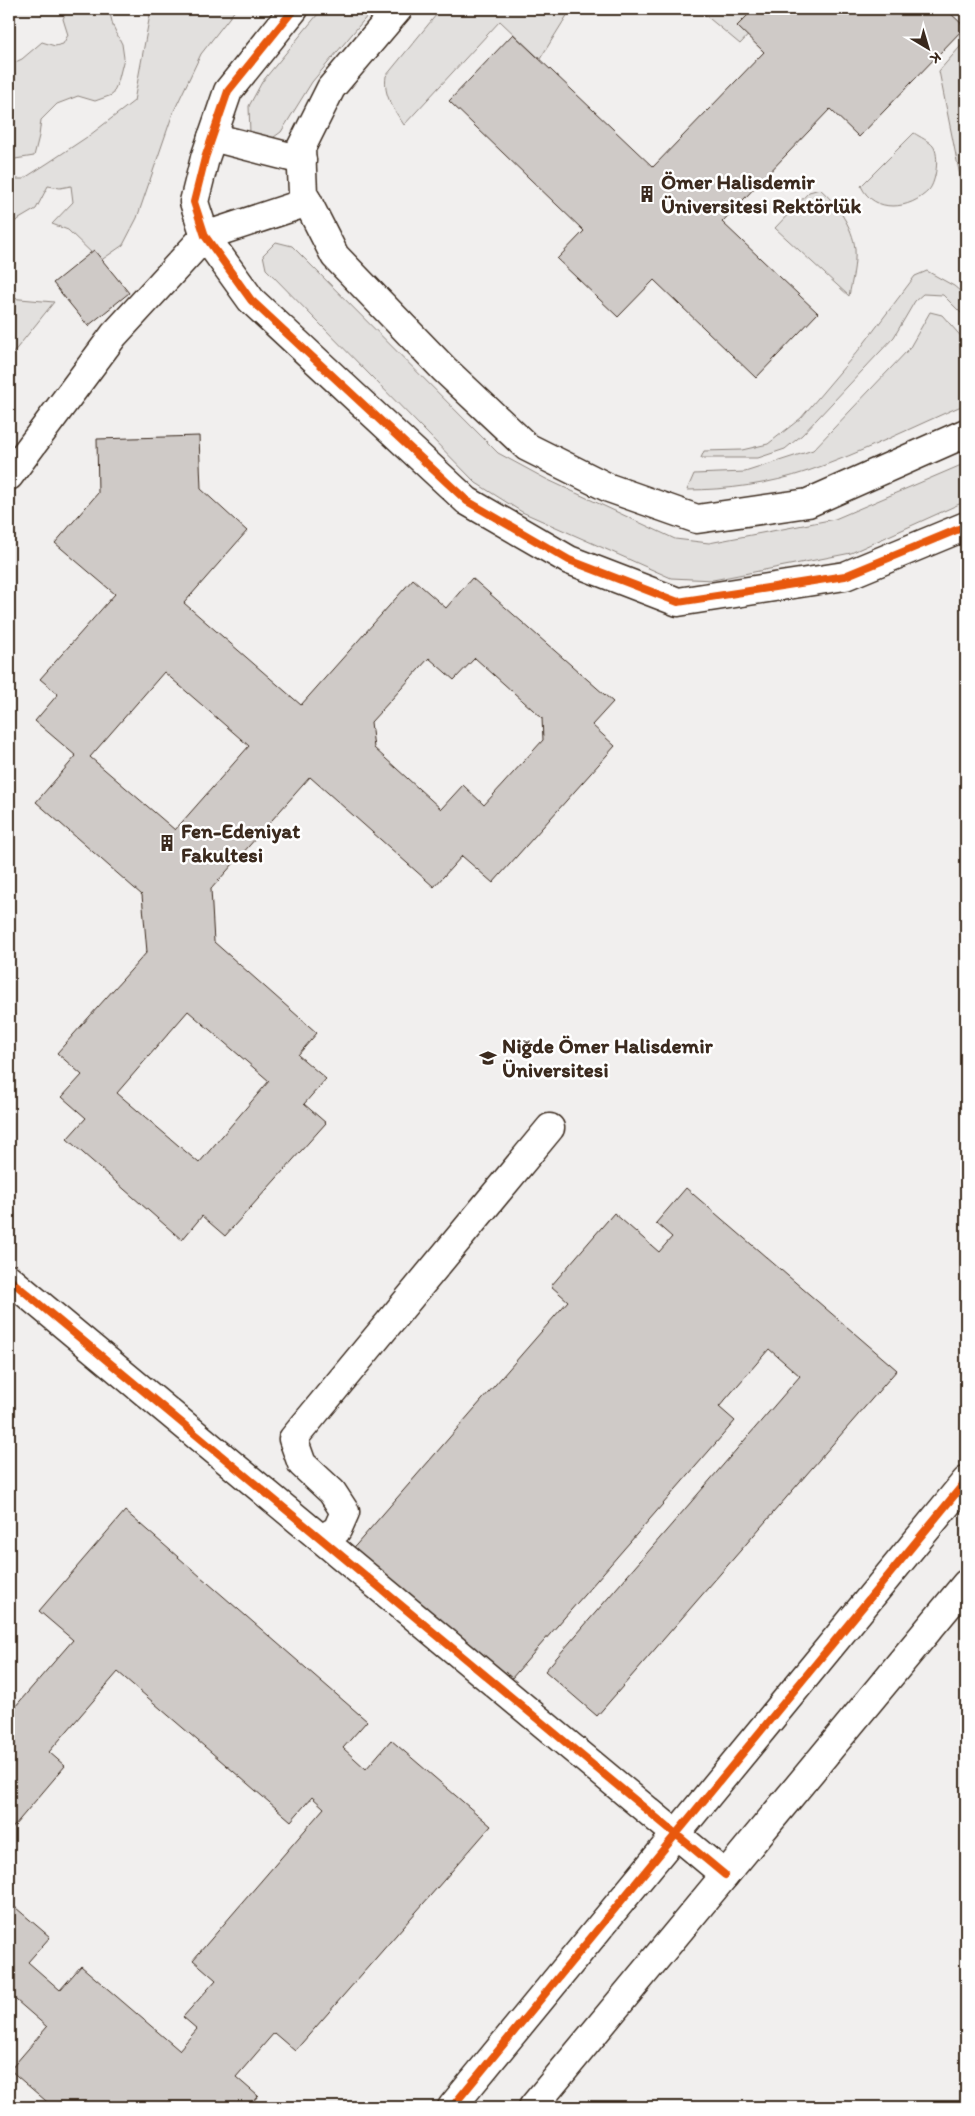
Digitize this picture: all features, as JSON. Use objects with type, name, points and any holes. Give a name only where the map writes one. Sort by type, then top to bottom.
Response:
[{"type":"street","points":[[294,9],[228,91],[212,137],[194,202],[205,236],[251,300],[467,501],[569,560],[678,602],[845,576],[966,526]]},
{"type":"street","points":[[398,9],[332,88],[301,148],[303,193],[335,256],[444,369],[527,447],[610,488],[697,519],[808,503],[966,433]]},
{"type":"street","points":[[212,137],[302,160]]},
{"type":"street","points":[[9,476],[114,335],[205,236],[308,202]]},
{"type":"street","points":[[321,1539],[337,1530],[345,1512],[332,1492],[302,1464],[293,1439],[550,1128]]},
{"type":"street","points":[[9,1279],[726,1875]]},
{"type":"street","points":[[452,2107],[966,1481]]},
{"type":"street","points":[[532,2107],[966,1584]]},
{"type":"shaded area","name":"Niğde Ömer Halisdemir Üniversitesi","points":[[9,9],[966,9],[966,2107],[9,2107]]},
{"type":"shaded area","points":[[67,9],[109,9],[113,26],[122,44],[124,58],[118,82],[112,95],[95,101],[78,96],[57,104],[41,120],[34,156],[9,160],[9,65],[22,59],[42,42],[55,46],[63,44],[68,35],[63,19]]},
{"type":"shaded area","points":[[151,9],[236,9],[201,54],[173,113],[137,218],[123,245],[100,261],[68,230],[52,224],[73,202],[71,186],[60,188],[48,186],[36,209],[9,225],[9,179],[23,179],[90,135],[134,101]]},
{"type":"shaded area","points":[[322,9],[373,9],[312,82],[281,132],[267,142],[250,133],[249,106],[262,82]]},
{"type":"shaded area","points":[[441,9],[571,9],[540,59],[500,21],[404,125],[388,96],[386,76]]},
{"type":"shaded area","points":[[698,9],[773,9],[740,44]]},
{"type":"shaded area","points":[[966,40],[966,193],[960,176],[939,71]]},
{"type":"shaded area","points":[[914,133],[929,142],[935,150],[936,168],[934,181],[929,190],[921,197],[903,205],[883,205],[874,201],[861,186]]},
{"type":"shaded area","points":[[820,189],[843,216],[854,241],[854,273],[849,296],[775,228],[809,192]]},
{"type":"shaded area","points":[[276,242],[292,246],[498,453],[546,479],[675,539],[709,543],[835,519],[966,463],[966,501],[851,553],[713,580],[671,578],[522,512],[476,483],[266,269],[263,255]]},
{"type":"shaded area","points":[[927,271],[954,286],[966,296],[966,318],[943,295],[923,294],[915,301],[894,337],[802,435],[785,449],[758,458],[701,458],[704,451],[742,450],[768,444],[801,418],[862,346],[915,276]]},
{"type":"shaded area","points":[[9,298],[54,302],[9,358]]},
{"type":"shaded area","points":[[930,312],[942,315],[966,342],[966,404],[848,456],[794,476],[749,485],[687,490],[694,474],[745,472],[813,450],[909,349]]},
{"type":"building","name":"Ömer Halisdemir Üniversitesi Rektörlük","points":[[754,9],[946,9],[965,27],[859,137],[830,109],[722,222],[818,313],[756,378],[654,280],[618,317],[557,259],[584,231],[449,101],[513,34],[653,167],[764,52],[737,26]]},
{"type":"building","points":[[94,250],[129,293],[88,326],[53,283]]},
{"type":"building","name":"Fen-Edeniyat Fakultesi","points":[[199,436],[201,489],[247,531],[184,603],[301,705],[413,579],[446,608],[472,578],[613,702],[592,725],[615,746],[493,883],[462,856],[434,887],[310,777],[211,889],[214,942],[317,1033],[298,1055],[326,1079],[304,1104],[326,1123],[225,1236],[202,1216],[182,1240],[67,1139],[86,1118],[62,1097],[82,1075],[57,1053],[147,952],[142,895],[36,802],[76,756],[35,721],[58,694],[40,679],[115,594],[55,543],[98,493],[97,439]],"holes":[[[429,658],[454,680],[475,658],[542,718],[543,740],[484,805],[463,785],[441,809],[374,748],[371,722]],[[164,672],[249,746],[175,830],[90,757]],[[188,1011],[269,1081],[199,1163],[117,1093]]]},
{"type":"building","points":[[686,1188],[897,1370],[597,1716],[545,1671],[800,1376],[769,1349],[719,1407],[735,1421],[505,1686],[350,1552],[568,1301],[551,1286],[614,1213],[659,1252],[672,1237],[656,1223]]},
{"type":"building","points":[[125,1511],[367,1721],[343,1748],[366,1769],[391,1740],[491,1826],[295,2051],[274,2033],[236,2077],[258,2096],[248,2107],[53,2107],[10,2070],[47,2027],[9,1994],[9,1902],[50,1937],[28,1962],[60,1990],[81,1966],[179,2050],[197,2029],[183,2017],[216,1980],[193,1960],[324,1808],[312,1797],[291,1821],[118,1672],[49,1752],[65,1766],[9,1832],[9,1704],[14,1708],[73,1640],[39,1611]]},
{"type":"cycle path","points":[[294,9],[228,91],[205,158],[194,202],[205,236],[251,300],[467,501],[569,560],[678,602],[845,576],[966,526]]},
{"type":"cycle path","points":[[9,1279],[725,1875]]},
{"type":"cycle path","points":[[452,2107],[966,1481]]},
{"type":"place","name":"Ömer Halisdemir Üniversitesi Rektörlük","points":[[647,194]]},
{"type":"place","name":"Fen-Edeniyat Fakultesi","points":[[167,843]]},
{"type":"place","name":"Niğde Ömer Halisdemir Üniversitesi","points":[[488,1058]]}]
